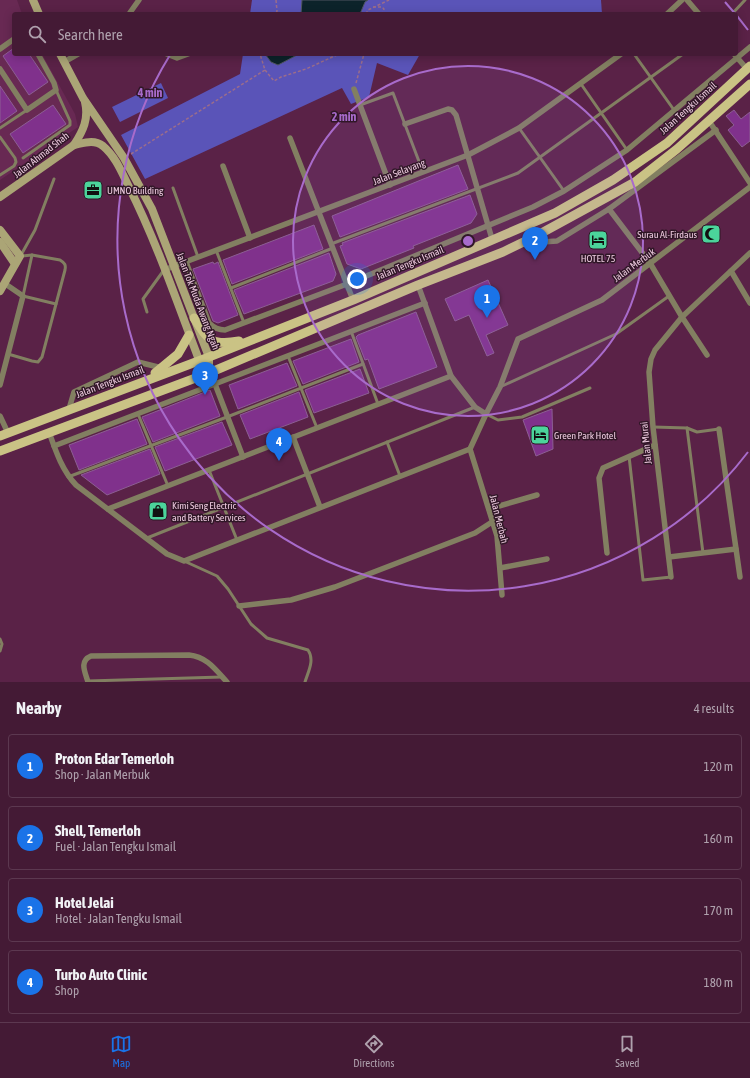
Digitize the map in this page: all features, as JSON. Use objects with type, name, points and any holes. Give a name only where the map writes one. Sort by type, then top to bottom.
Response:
[{"type":"main road","points":[[34,0],[38,12]]},
{"type":"main road","name":"Jalan Tok Muda Awang Ngah","points":[[61,56],[83,98],[124,158],[152,209],[208,357],[209,373]]},
{"type":"main road","name":"Jalan Tengku Ismail","points":[[4,434],[208,357],[353,300],[555,212],[613,180],[667,143],[749,68]]},
{"type":"main road","points":[[0,450],[209,373],[418,285],[503,252],[536,236],[635,182],[709,121],[750,84]]},
{"type":"main road","name":"Jalan Ahmad Shah","points":[[1,197],[74,145],[82,134],[85,126],[86,109],[83,98]]},
{"type":"main road","name":"Jalan Tok Muda Awang Ngah","points":[[74,145],[87,142],[96,142],[103,146],[116,162],[143,214],[199,360],[209,373]]},
{"type":"main road","points":[[0,230],[20,256],[1,285]]},
{"type":"main road","points":[[0,242],[15,264]]},
{"type":"main road","points":[[194,318],[205,336],[211,340],[225,343],[261,336]]},
{"type":"main road","points":[[292,324],[298,336]]},
{"type":"main road","points":[[142,381],[162,368],[178,354],[189,335]]},
{"type":"main road","points":[[102,396],[128,392],[132,394],[135,400]]},
{"type":"street","points":[[130,12],[139,0]]},
{"type":"street","points":[[669,12],[682,0]]},
{"type":"street","points":[[686,0],[697,12]]},
{"type":"street","points":[[0,49],[12,40]]},
{"type":"street","name":"Jalan Tengku Ismail","points":[[738,54],[750,47]]},
{"type":"street","points":[[0,69],[27,110],[56,90],[54,83],[39,56]]},
{"type":"street","points":[[64,62],[74,56]]},
{"type":"street","points":[[172,56],[177,58],[182,56]]},
{"type":"street","name":"Jalan Selayang","points":[[164,270],[468,155],[519,128],[618,56]]},
{"type":"street","points":[[735,56],[749,68]]},
{"type":"street","name":"Jalan Tengku Ismail","points":[[186,262],[209,324],[215,328],[225,330],[244,323],[347,284],[533,207],[564,191],[627,150],[735,56]]},
{"type":"street","points":[[354,89],[390,185]]},
{"type":"street","points":[[405,124],[448,109],[452,110],[456,115],[492,240]]},
{"type":"street","points":[[709,121],[750,183]]},
{"type":"street","points":[[536,236],[542,242],[556,241],[609,209],[716,130]]},
{"type":"street","points":[[290,138],[353,300]]},
{"type":"street","points":[[223,166],[250,238]]},
{"type":"street","name":"Jalan Merbuk","points":[[500,387],[518,339],[602,300],[750,187]]},
{"type":"street","points":[[609,209],[650,263],[682,318],[707,355]]},
{"type":"street","name":"Jalan Murai","points":[[671,577],[653,427],[649,372],[651,359],[655,350],[682,318],[750,253]]},
{"type":"street","points":[[731,271],[750,303]]},
{"type":"street","points":[[0,385],[23,296],[1,285]]},
{"type":"street","points":[[418,285],[451,376],[475,408],[486,414]]},
{"type":"street","points":[[54,446],[425,303]]},
{"type":"street","points":[[69,409],[74,392],[138,362],[162,368]]},
{"type":"street","points":[[108,509],[451,376]]},
{"type":"street","points":[[215,384],[242,457]]},
{"type":"street","points":[[49,432],[61,465],[68,477],[76,485],[145,539],[167,554],[184,561],[470,449],[500,387]]},
{"type":"street","points":[[0,416],[4,434]]},
{"type":"street","points":[[719,429],[740,577]]},
{"type":"street","points":[[293,437],[320,507]]},
{"type":"street","points":[[607,553],[599,478],[603,468],[655,444]]},
{"type":"street","name":"Jalan Merbah","points":[[470,449],[497,536],[502,595]]},
{"type":"street","points":[[488,509],[537,495]]},
{"type":"street","points":[[239,606],[291,600],[335,587],[475,533],[492,522]]},
{"type":"street","points":[[669,557],[736,549]]},
{"type":"street","points":[[500,568],[548,559]]},
{"type":"street","points":[[88,682],[83,666],[87,658],[91,656],[189,655],[198,656],[206,660],[227,682]]},
{"type":"lane","points":[[734,12],[745,0]]},
{"type":"lane","points":[[635,56],[674,110]]},
{"type":"lane","points":[[230,288],[518,173],[680,56]]},
{"type":"lane","points":[[581,84],[627,150]]},
{"type":"lane","points":[[23,158],[70,125],[70,121],[56,90]]},
{"type":"lane","points":[[360,105],[393,93],[423,172]]},
{"type":"lane","points":[[0,128],[27,110]]},
{"type":"lane","points":[[519,128],[564,191]]},
{"type":"lane","points":[[0,137],[15,158],[16,162],[14,166],[0,176]]},
{"type":"lane","points":[[20,256],[35,230],[54,179]]},
{"type":"lane","points":[[173,188],[198,257]]},
{"type":"lane","points":[[216,250],[244,323]]},
{"type":"lane","points":[[8,354],[38,362],[42,357],[66,266],[60,260],[32,255],[20,256]]},
{"type":"lane","points":[[32,255],[23,296],[56,304]]},
{"type":"lane","points":[[147,312],[143,299],[164,270]]},
{"type":"lane","points":[[500,387],[616,334],[669,296]]},
{"type":"lane","points":[[351,331],[378,404]]},
{"type":"lane","points":[[288,356],[317,428]]},
{"type":"lane","points":[[68,477],[363,364]]},
{"type":"lane","points":[[486,414],[498,420],[522,417],[590,388]]},
{"type":"lane","points":[[145,539],[475,408]]},
{"type":"lane","points":[[138,414],[168,486]]},
{"type":"lane","points":[[653,427],[687,428],[697,432],[719,429]]},
{"type":"lane","points":[[687,428],[703,553]]},
{"type":"lane","points":[[387,442],[400,476]]},
{"type":"lane","points":[[629,456],[644,580],[671,577]]},
{"type":"lane","points":[[209,470],[237,540]]},
{"type":"lane","points":[[184,561],[217,576],[228,589],[244,616],[268,638],[308,650],[311,654],[311,664],[305,682]]},
{"type":"lane","points":[[0,640],[2,644],[0,651]]},
{"type":"lane","points":[[88,682],[222,677]]},
{"type":"path","points":[[276,0],[277,12]]},
{"type":"path","points":[[367,12],[368,10],[389,0]]},
{"type":"path","points":[[372,8],[382,7],[384,9],[383,12]]},
{"type":"path","points":[[261,56],[265,70],[274,81],[335,56]]},
{"type":"path","points":[[354,89],[363,56]]},
{"type":"path","points":[[124,158],[265,70]]},
{"type":"shaded area","points":[[0,0],[17,0],[21,12],[12,12],[12,56],[43,56],[75,114],[78,127],[0,180]]},
{"type":"shaded area","points":[[252,0],[601,0],[602,12],[250,12]]},
{"type":"shaded area","points":[[243,56],[419,56],[408,75],[377,63],[369,97],[351,104],[342,88],[145,179],[121,135],[240,74]]},
{"type":"shaded area","points":[[161,83],[168,98],[120,122],[112,107]]},
{"type":"water","points":[[302,0],[368,0],[365,2],[361,12],[301,12]]},
{"type":"water","points":[[266,56],[295,56],[278,65],[271,62]]},
{"type":"building","points":[[12,49],[12,56],[30,56],[48,82],[29,95],[3,56]]},
{"type":"building","points":[[0,86],[17,111],[0,123]]},
{"type":"building","points":[[53,105],[66,124],[23,153],[10,134]]},
{"type":"building","points":[[734,110],[741,119],[750,112],[750,141],[742,147],[728,130],[734,125],[726,116]]},
{"type":"building","points":[[458,165],[468,189],[340,237],[332,216]]},
{"type":"building","points":[[470,195],[477,214],[471,223],[361,269],[347,264],[340,246],[343,245],[342,243]]},
{"type":"building","points":[[314,225],[323,249],[232,284],[223,260]]},
{"type":"building","points":[[329,253],[336,274],[333,281],[244,314],[234,290]]},
{"type":"building","points":[[213,262],[214,264],[218,262],[238,315],[218,323],[213,321],[193,269]]},
{"type":"building","points":[[488,280],[508,325],[486,335],[494,353],[487,356],[469,315],[455,321],[445,299]]},
{"type":"building","points":[[416,312],[437,367],[379,389],[368,359],[365,360],[356,337]]},
{"type":"building","points":[[351,339],[359,362],[303,384],[293,361]]},
{"type":"building","points":[[287,363],[297,386],[238,409],[229,385]]},
{"type":"building","points":[[360,369],[369,393],[314,413],[305,390]]},
{"type":"building","points":[[210,390],[220,416],[153,442],[142,417]]},
{"type":"building","points":[[299,392],[308,417],[250,439],[240,415]]},
{"type":"building","name":"Green Park Hotel","points":[[552,409],[553,449],[536,456],[523,420]]},
{"type":"building","points":[[137,419],[147,444],[79,470],[69,445]]},
{"type":"building","points":[[222,422],[232,445],[165,471],[155,447]]},
{"type":"building","points":[[150,449],[160,474],[107,495],[81,475]]},
{"type":"place","name":"UMNO Building","points":[[93,190]]},
{"type":"place","name":"Surau Al-Firdaus","points":[[711,234]]},
{"type":"place","name":"HOTEL 75","points":[[598,240]]},
{"type":"place","name":"Shell, Temerloh","points":[[535,260]]},
{"type":"place","name":"Proton Edar Temerloh","points":[[487,318]]},
{"type":"place","name":"Hotel Jelai","points":[[205,395]]},
{"type":"place","name":"Green Park Hotel","points":[[540,435]]},
{"type":"place","name":"Turbo Auto Clinic","points":[[279,461]]},
{"type":"place","name":"Kimi Seng Electric and Battery Services","points":[[158,511]]}]
